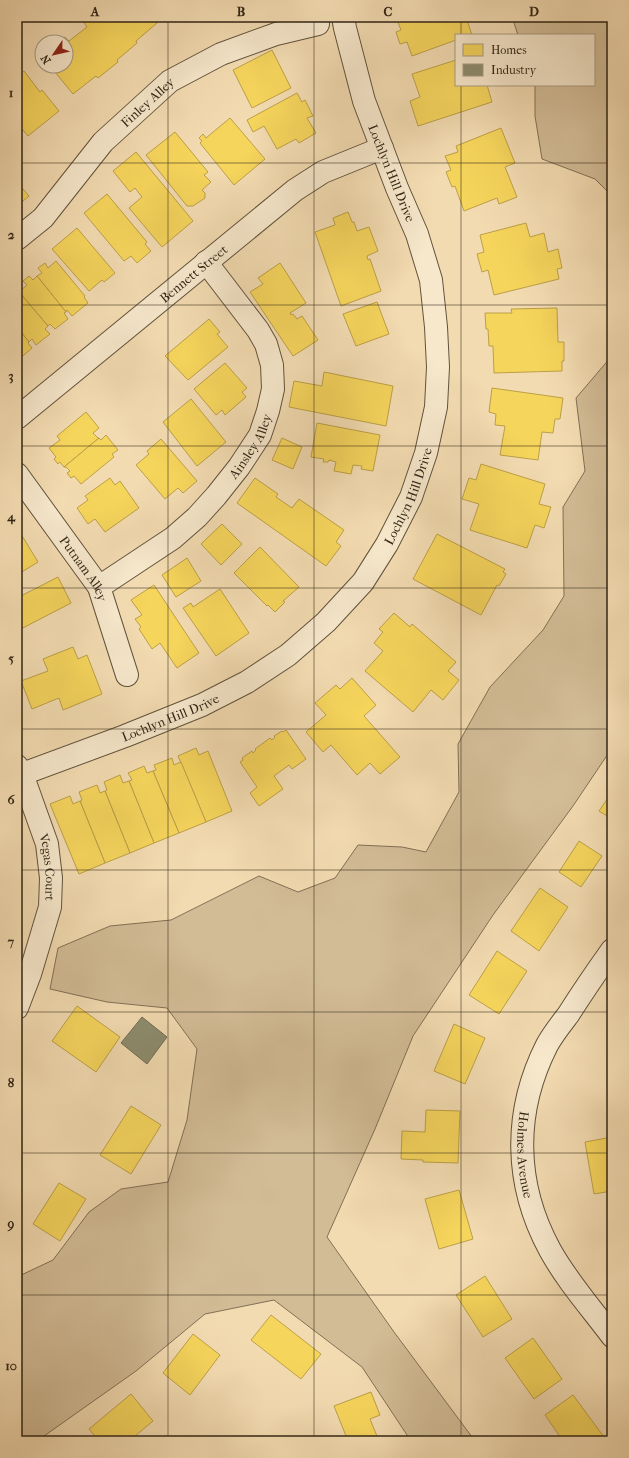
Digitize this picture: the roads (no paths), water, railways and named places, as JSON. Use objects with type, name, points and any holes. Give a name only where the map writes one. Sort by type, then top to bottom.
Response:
[{"type":"street","name":"Lochlyn Hill Drive","points":[[19,772],[132,733],[202,705],[247,682],[288,655],[326,622],[363,582],[387,544],[411,497],[426,453],[436,407],[438,367],[436,327],[431,280],[417,234],[398,192],[364,101],[343,17]]},
{"type":"street","name":"Finley Alley","points":[[17,239],[43,218],[103,142],[170,81],[221,54],[276,34],[318,24]]},
{"type":"street","name":"Bennett Street","points":[[17,418],[295,190],[323,172],[382,148]]},
{"type":"street","name":"Ainsley Alley","points":[[99,587],[173,538],[202,512],[216,496],[260,435],[268,411],[273,389],[272,365],[266,344],[258,330],[206,262]]},
{"type":"street","name":"Putnam Alley","points":[[17,474],[99,587],[127,675]]},
{"type":"street","name":"Vegas Court","points":[[17,1008],[30,974],[50,907],[51,878],[47,844],[19,772]]},
{"type":"street","name":"Holmes Avenue","points":[[612,950],[548,1044],[533,1077],[524,1112],[522,1148],[525,1184],[536,1219],[550,1250],[575,1288],[612,1336]]}]
